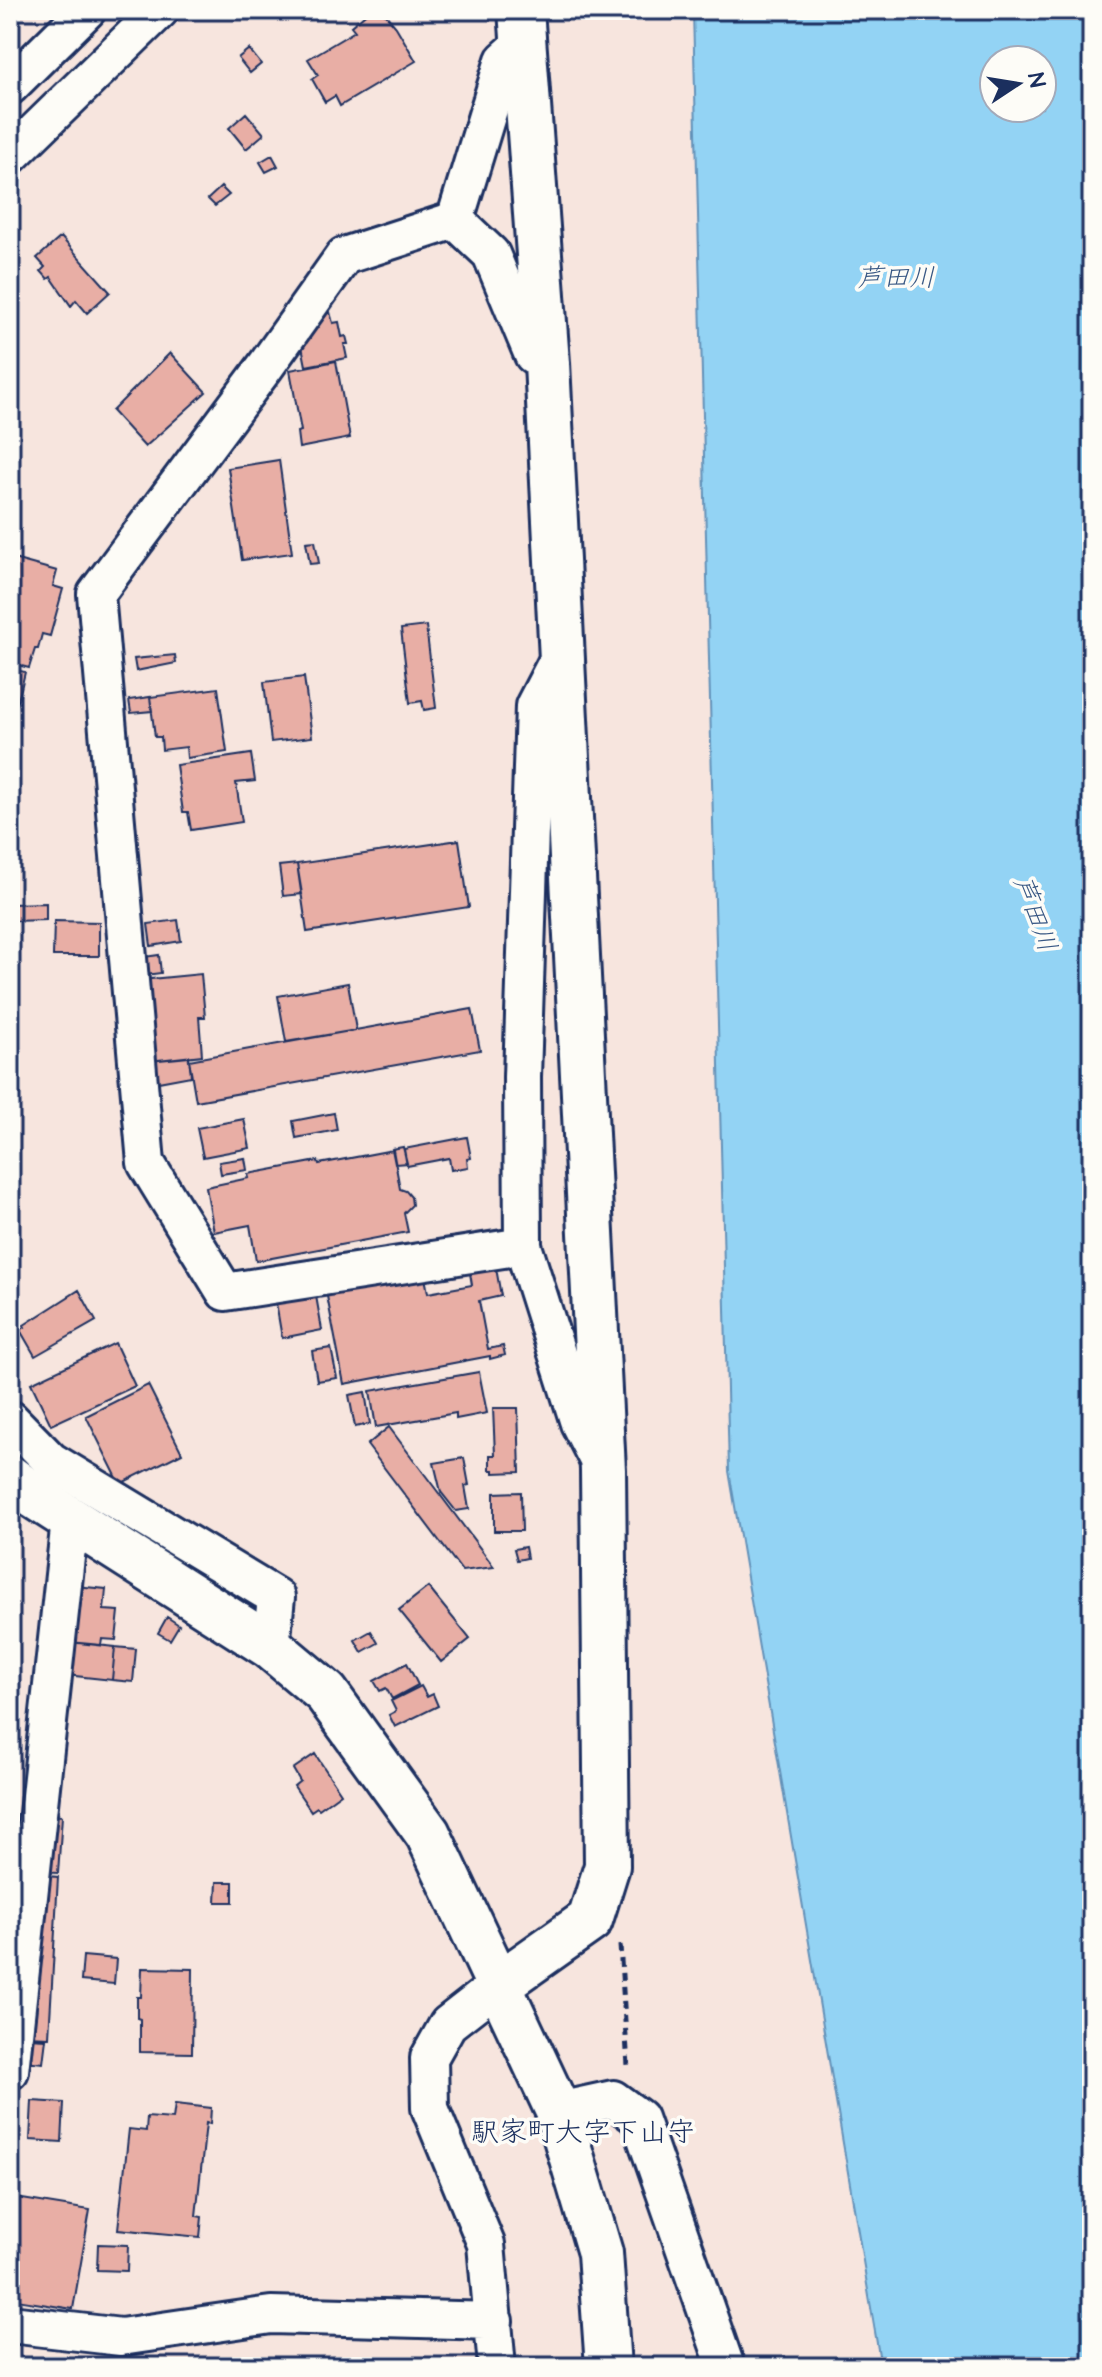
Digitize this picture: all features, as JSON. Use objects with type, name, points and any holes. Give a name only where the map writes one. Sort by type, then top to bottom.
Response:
[{"type":"street","points":[[10,86],[87,10]]},
{"type":"street","points":[[10,156],[160,10]]},
{"type":"street","points":[[455,220],[504,60],[522,26]]},
{"type":"street","points":[[497,2367],[486,2244],[430,2108],[429,2058],[448,2024],[590,1920],[607,1866],[603,1470],[547,363],[522,26]]},
{"type":"street","points":[[455,220],[491,254],[533,355],[547,363]]},
{"type":"street","points":[[455,220],[344,256],[96,594],[146,1163],[225,1292],[523,1246]]},
{"type":"street","points":[[561,654],[534,706],[522,1077],[523,1246],[579,1423],[603,1470]]},
{"type":"street","points":[[10,1419],[51,1461],[276,1597],[271,1647]]},
{"type":"street","points":[[10,1478],[70,1520],[271,1647],[326,1693],[428,1834],[558,2111],[600,2253],[608,2367]]},
{"type":"street","points":[[10,2071],[70,1520]]},
{"type":"street","points":[[558,2111],[613,2099],[639,2118],[726,2367]]},
{"type":"street","points":[[10,2324],[121,2337],[271,2315],[494,2321]]},
{"type":"water","name":"芦田川","points":[[693,10],[1092,10],[1092,2367],[881,2367],[729,1471]]},
{"type":"building","points":[[370,10],[382,10],[416,61],[340,106],[335,96],[325,102],[312,79],[318,75],[308,59],[355,31],[351,26]]},
{"type":"building","points":[[249,49],[261,64],[250,73],[238,58]]},
{"type":"building","points":[[246,113],[264,134],[246,149],[229,128]]},
{"type":"building","points":[[272,155],[278,166],[266,172],[260,162]]},
{"type":"building","points":[[221,187],[229,195],[215,206],[208,199]]},
{"type":"building","points":[[61,237],[110,292],[87,313],[76,300],[71,306],[51,277],[48,279],[41,271],[45,267],[37,258]]},
{"type":"building","points":[[330,312],[333,323],[339,322],[342,337],[346,336],[347,358],[306,366],[302,346],[324,315]]},
{"type":"building","points":[[170,353],[206,392],[145,447],[112,411]]},
{"type":"building","points":[[336,361],[350,438],[299,448],[297,432],[301,431],[290,370]]},
{"type":"building","points":[[279,460],[292,553],[242,560],[228,468]]},
{"type":"building","points":[[315,541],[319,563],[310,564],[306,542]]},
{"type":"building","points":[[10,558],[57,571],[53,586],[63,589],[50,636],[42,634],[29,668],[10,663]]},
{"type":"building","points":[[426,626],[436,708],[424,710],[422,701],[410,703],[401,629]]},
{"type":"building","points":[[175,655],[176,663],[136,671],[134,659]]},
{"type":"building","points":[[10,669],[25,672],[14,718],[10,717]]},
{"type":"building","points":[[304,677],[312,737],[271,742],[264,682]]},
{"type":"building","points":[[218,688],[227,752],[187,758],[186,747],[162,750],[161,737],[155,737],[150,697]]},
{"type":"building","points":[[150,697],[152,711],[131,713],[129,700]]},
{"type":"building","points":[[251,754],[255,781],[236,783],[242,822],[191,830],[188,812],[183,812],[176,765]]},
{"type":"building","points":[[459,840],[469,907],[307,932],[297,864]]},
{"type":"building","points":[[297,864],[302,894],[283,896],[279,866]]},
{"type":"building","points":[[46,903],[46,920],[11,921],[10,904]]},
{"type":"building","points":[[178,920],[181,941],[151,946],[148,924]]},
{"type":"building","points":[[54,921],[99,922],[99,956],[53,956]]},
{"type":"building","points":[[159,955],[161,973],[145,975],[144,957]]},
{"type":"building","points":[[201,974],[205,1017],[199,1017],[202,1055],[149,1061],[141,980]]},
{"type":"building","points":[[348,983],[356,1030],[286,1042],[278,996]]},
{"type":"building","points":[[472,1009],[480,1050],[196,1101],[189,1060]]},
{"type":"building","points":[[189,1057],[191,1076],[153,1083],[149,1061]]},
{"type":"building","points":[[334,1113],[337,1130],[296,1138],[293,1121]]},
{"type":"building","points":[[244,1119],[250,1148],[203,1157],[197,1128]]},
{"type":"building","points":[[467,1137],[471,1158],[467,1159],[468,1167],[451,1170],[449,1158],[407,1166],[404,1149]]},
{"type":"building","points":[[403,1147],[407,1163],[395,1164],[392,1149]]},
{"type":"building","points":[[393,1150],[400,1189],[411,1197],[412,1205],[404,1213],[408,1232],[256,1261],[250,1225],[214,1232],[206,1187],[249,1178],[248,1174]]},
{"type":"building","points":[[245,1158],[247,1170],[221,1174],[219,1162]]},
{"type":"building","points":[[496,1268],[501,1296],[479,1301],[488,1349],[503,1346],[505,1355],[344,1384],[326,1291],[424,1272],[428,1293],[472,1285],[470,1273]]},
{"type":"building","points":[[79,1290],[96,1321],[35,1356],[20,1330]]},
{"type":"building","points":[[316,1296],[322,1330],[282,1338],[276,1303]]},
{"type":"building","points":[[115,1343],[135,1386],[51,1425],[31,1383]]},
{"type":"building","points":[[331,1348],[337,1378],[317,1381],[312,1351]]},
{"type":"building","points":[[479,1372],[487,1413],[456,1419],[456,1413],[376,1427],[370,1391]]},
{"type":"building","points":[[148,1385],[182,1453],[120,1484],[86,1416]]},
{"type":"building","points":[[365,1392],[370,1424],[355,1427],[349,1395]]},
{"type":"building","points":[[493,1408],[518,1408],[520,1472],[494,1473],[490,1470],[490,1455],[495,1455]]},
{"type":"building","points":[[389,1427],[494,1567],[462,1571],[367,1445]]},
{"type":"building","points":[[464,1458],[469,1509],[456,1511],[441,1492],[434,1463]]},
{"type":"building","points":[[521,1492],[522,1531],[494,1531],[494,1493]]},
{"type":"building","points":[[525,1547],[527,1558],[517,1560],[514,1549]]},
{"type":"building","points":[[75,1586],[106,1589],[104,1610],[119,1611],[116,1640],[102,1639],[101,1645],[69,1642]]},
{"type":"building","points":[[428,1587],[470,1639],[441,1662],[399,1610]]},
{"type":"building","points":[[167,1617],[179,1625],[170,1640],[158,1633]]},
{"type":"building","points":[[371,1631],[378,1643],[362,1652],[355,1640]]},
{"type":"building","points":[[69,1642],[115,1647],[112,1680],[66,1675]]},
{"type":"building","points":[[115,1647],[136,1649],[133,1682],[112,1680]]},
{"type":"building","points":[[407,1663],[418,1685],[392,1699],[386,1688],[380,1691],[374,1681]]},
{"type":"building","points":[[421,1686],[427,1697],[433,1694],[438,1706],[395,1727],[389,1715],[396,1711],[391,1701]]},
{"type":"building","points":[[315,1754],[341,1793],[319,1809],[317,1807],[311,1811],[294,1786],[300,1781],[293,1769]]},
{"type":"building","points":[[45,1814],[62,1816],[58,1873],[41,1872]]},
{"type":"building","points":[[36,1875],[58,1877],[49,2037],[26,2036]]},
{"type":"building","points":[[217,1882],[233,1882],[233,1902],[216,1902]]},
{"type":"building","points":[[83,1956],[116,1959],[114,1984],[81,1981]]},
{"type":"building","points":[[142,1968],[193,1969],[192,2053],[140,2052],[137,1997],[141,1997]]},
{"type":"building","points":[[28,2038],[46,2039],[43,2063],[24,2061]]},
{"type":"building","points":[[32,2101],[64,2103],[62,2142],[30,2140]]},
{"type":"building","points":[[175,2104],[211,2108],[210,2124],[206,2123],[196,2216],[202,2217],[200,2237],[118,2229],[129,2129],[146,2131],[147,2117],[173,2119]]},
{"type":"building","points":[[10,2197],[90,2210],[73,2309],[10,2299]]},
{"type":"building","points":[[98,2244],[128,2245],[127,2271],[97,2270]]},
{"type":"district","name":"駅家町大字下山守","points":[[583,2132]]}]
